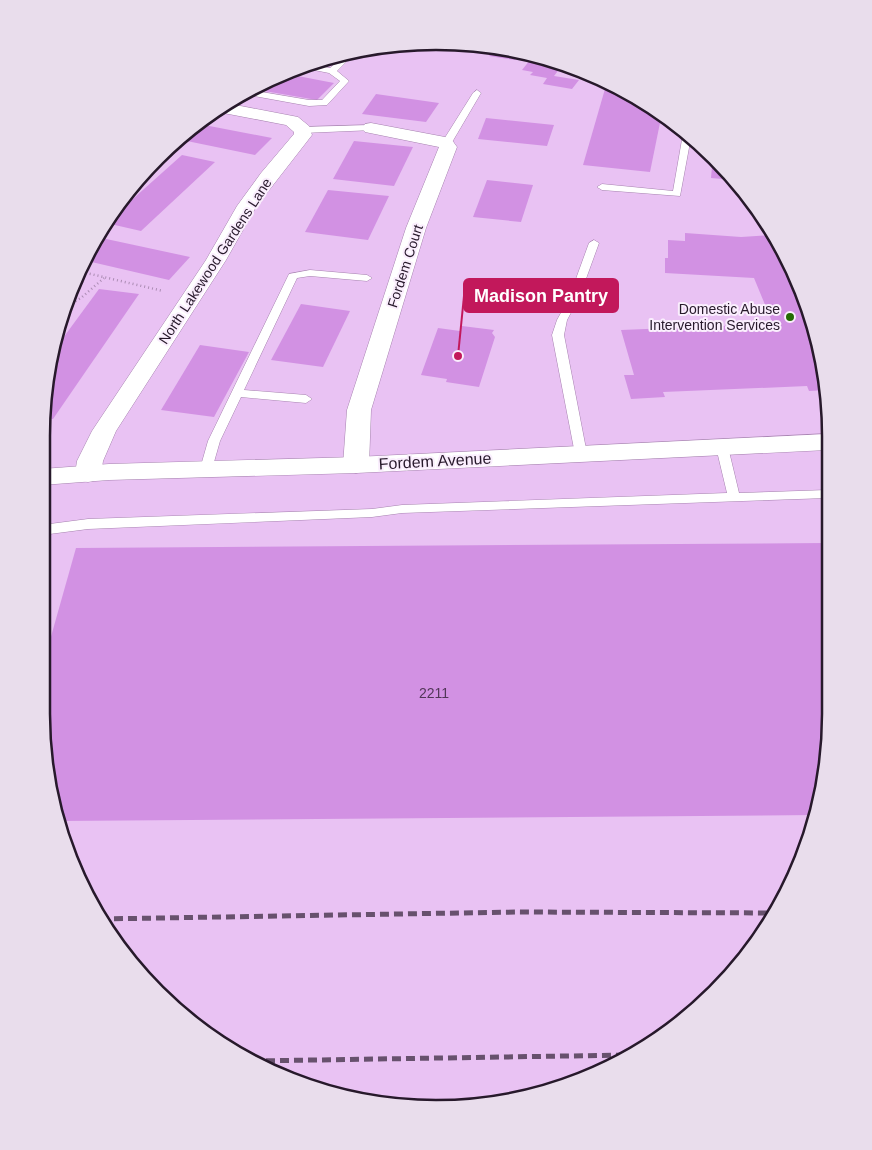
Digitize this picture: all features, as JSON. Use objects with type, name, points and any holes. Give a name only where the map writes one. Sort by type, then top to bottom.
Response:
[{"type":"street","points":[[231,109],[292,121],[304,130]]},
{"type":"street","points":[[371,128],[422,137],[446,144]]},
{"type":"street","name":"North Lakewood Gardens Lane","points":[[88,474],[90,461],[104,431],[216,260],[247,206],[303,135],[304,130]]},
{"type":"street","name":"Fordem Court","points":[[356,465],[359,410],[416,228],[448,147],[446,144]]},
{"type":"street","name":"Fordem Avenue","points":[[50,476],[356,465],[822,442]]},
{"type":"lane","points":[[332,71],[341,62]]},
{"type":"lane","points":[[258,94],[309,103],[324,103],[345,81],[332,71],[317,69]]},
{"type":"lane","points":[[446,144],[477,93]]},
{"type":"lane","points":[[304,130],[371,128]]},
{"type":"lane","points":[[602,187],[677,194],[686,142]]},
{"type":"lane","points":[[581,454],[558,335],[562,320],[574,298],[594,243]]},
{"type":"lane","points":[[206,470],[214,441],[293,276],[310,273],[367,278]]},
{"type":"lane","points":[[236,393],[306,399]]},
{"type":"lane","points":[[722,447],[734,497]]},
{"type":"lane","points":[[50,529],[74,525],[372,513],[402,509],[822,494]]},
{"type":"path","points":[[86,273],[166,291]]},
{"type":"path","points":[[74,302],[105,278]]},
{"type":"building","points":[[491,54],[516,58],[515,60],[489,56]]},
{"type":"building","points":[[529,61],[559,70],[554,76],[579,80],[572,89],[543,84],[547,78],[530,75],[533,72],[522,70]]},
{"type":"building","points":[[297,76],[334,83],[317,100],[263,91]]},
{"type":"building","points":[[605,89],[660,122],[650,172],[583,165]]},
{"type":"building","points":[[376,94],[439,103],[426,122],[362,114]]},
{"type":"building","points":[[486,118],[554,125],[547,146],[478,139]]},
{"type":"building","points":[[207,126],[272,138],[255,155],[187,141]]},
{"type":"building","points":[[354,141],[413,147],[394,186],[333,179]]},
{"type":"building","points":[[182,155],[215,162],[141,231],[113,225],[129,202]]},
{"type":"building","points":[[712,166],[724,179],[711,178]]},
{"type":"building","points":[[487,180],[533,185],[521,222],[473,217]]},
{"type":"building","points":[[328,190],[389,196],[368,240],[305,232]]},
{"type":"building","name":"Domestic Abuse Intervention Services","points":[[685,233],[741,237],[765,236],[782,265],[802,312],[815,361],[819,390],[809,391],[807,386],[663,392],[665,397],[631,399],[624,375],[634,375],[621,330],[773,324],[754,278],[665,273],[665,258],[668,258],[668,240],[685,241]]},
{"type":"building","points":[[105,239],[190,257],[169,280],[92,262]]},
{"type":"building","points":[[99,289],[139,294],[53,419],[51,419],[53,386],[62,339]]},
{"type":"building","points":[[301,304],[350,311],[323,367],[271,360]]},
{"type":"building","points":[[462,326],[494,330],[492,333],[495,337],[479,387],[446,382],[447,379],[421,375],[438,328],[460,331]]},
{"type":"building","points":[[200,345],[249,352],[214,417],[161,410]]},
{"type":"building","points":[[822,543],[821,739],[815,789],[809,815],[65,821],[53,764],[50,714],[50,640],[76,548]]},
{"type":"railway","points":[[109,919],[518,912],[766,913]]},
{"type":"railway","points":[[267,1061],[616,1055]]},
{"type":"place","name":"Domestic Abuse Intervention Services","points":[[790,317]]},
{"type":"place","name":"Madison Pantry","points":[[458,356]]}]
